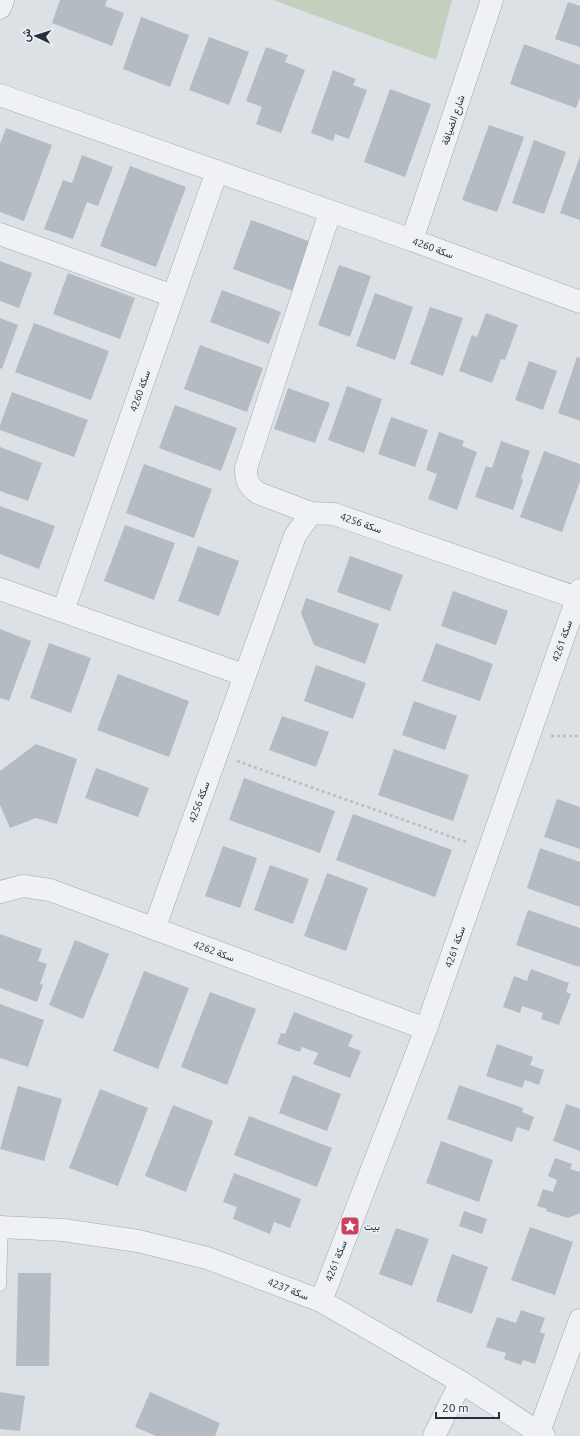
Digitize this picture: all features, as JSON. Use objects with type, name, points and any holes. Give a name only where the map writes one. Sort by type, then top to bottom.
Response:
[{"type":"street","points":[[0,8],[2,0]]},
{"type":"street","name":"شارع الضيافة","points":[[412,240],[492,0]]},
{"type":"street","name":"سكة 4260","points":[[0,95],[412,240],[580,302]]},
{"type":"street","name":"سكة 4260","points":[[63,611],[217,171]]},
{"type":"street","points":[[311,513],[258,493],[246,480],[246,468],[330,212]]},
{"type":"street","points":[[0,234],[173,296]]},
{"type":"street","name":"سكة 4256","points":[[154,928],[295,536],[311,513],[334,514],[579,594]]},
{"type":"street","points":[[0,589],[244,676]]},
{"type":"street","name":"سكة 4261","points":[[321,1301],[426,1029],[579,594]]},
{"type":"street","name":"سكة 4262","points":[[0,892],[23,886],[50,890],[426,1029]]},
{"type":"street","name":"سكة 4237","points":[[1,1227],[63,1230],[138,1241],[207,1258],[321,1301],[461,1382],[542,1434]]},
{"type":"street","points":[[542,1434],[580,1320]]},
{"type":"street","points":[[434,1436],[461,1382]]},
{"type":"lane","points":[[0,1285],[1,1227]]},
{"type":"path","points":[[529,735],[580,736]]},
{"type":"path","points":[[217,754],[489,850]]},
{"type":"green space","points":[[273,0],[452,0],[436,60]]},
{"type":"building","points":[[60,0],[107,0],[105,6],[124,13],[112,46],[52,23]]},
{"type":"building","points":[[568,2],[580,6],[580,47],[555,39]]},
{"type":"building","points":[[141,17],[189,35],[170,87],[123,69]]},
{"type":"building","points":[[209,37],[249,52],[229,105],[189,90]]},
{"type":"building","points":[[524,44],[580,65],[580,97],[576,108],[510,84]]},
{"type":"building","points":[[266,47],[288,55],[285,62],[305,70],[281,133],[256,124],[262,107],[246,101]]},
{"type":"building","points":[[333,70],[356,79],[353,85],[367,90],[349,139],[335,134],[333,141],[311,133]]},
{"type":"building","points":[[390,89],[431,104],[405,177],[364,162]]},
{"type":"building","points":[[489,125],[524,137],[497,212],[462,200]]},
{"type":"building","points":[[6,128],[52,145],[24,221],[0,212],[0,144]]},
{"type":"building","points":[[534,140],[566,152],[544,214],[512,203]]},
{"type":"building","points":[[82,155],[113,167],[98,206],[87,202],[73,239],[44,229],[63,180],[72,183]]},
{"type":"building","points":[[580,156],[580,220],[560,213]]},
{"type":"building","points":[[130,166],[186,187],[156,267],[100,246]]},
{"type":"building","points":[[251,220],[314,243],[296,292],[233,269]]},
{"type":"building","points":[[0,261],[32,273],[19,308],[0,301]]},
{"type":"building","points":[[339,265],[371,276],[350,337],[318,325]]},
{"type":"building","points":[[68,273],[135,298],[120,339],[53,314]]},
{"type":"building","points":[[222,290],[281,312],[269,344],[210,322]]},
{"type":"building","points":[[375,293],[413,307],[395,360],[356,346]]},
{"type":"building","points":[[430,307],[463,318],[443,376],[410,364]]},
{"type":"building","points":[[486,313],[518,325],[505,360],[501,359],[492,383],[459,371],[472,335],[477,337]]},
{"type":"building","points":[[0,318],[18,325],[2,369],[0,368]]},
{"type":"building","points":[[34,323],[109,351],[91,400],[15,372]]},
{"type":"building","points":[[200,345],[263,368],[247,412],[184,389]]},
{"type":"building","points":[[577,357],[580,358],[580,421],[558,413]]},
{"type":"building","points":[[529,361],[557,371],[543,410],[515,400]]},
{"type":"building","points":[[347,386],[382,399],[364,453],[328,440]]},
{"type":"building","points":[[288,388],[330,403],[315,443],[274,429]]},
{"type":"building","points":[[12,392],[88,420],[74,457],[0,430],[0,425]]},
{"type":"building","points":[[175,405],[237,428],[221,471],[159,448]]},
{"type":"building","points":[[391,417],[428,430],[415,467],[378,454]]},
{"type":"building","points":[[439,432],[464,441],[462,446],[477,452],[457,510],[428,499],[437,474],[426,470]]},
{"type":"building","points":[[501,441],[530,451],[521,478],[523,480],[513,510],[475,497],[486,466],[492,468]]},
{"type":"building","points":[[0,447],[42,463],[28,501],[0,491]]},
{"type":"building","points":[[544,451],[580,464],[580,481],[562,532],[520,517]]},
{"type":"building","points":[[144,464],[212,489],[194,538],[126,513]]},
{"type":"building","points":[[0,506],[55,526],[39,569],[0,554]]},
{"type":"building","points":[[125,525],[175,543],[154,600],[104,581]]},
{"type":"building","points":[[198,546],[239,561],[219,616],[178,601]]},
{"type":"building","points":[[350,556],[403,575],[390,611],[337,592]]},
{"type":"building","points":[[453,591],[508,611],[496,645],[441,626]]},
{"type":"building","points":[[306,598],[379,624],[365,664],[314,645],[301,613]]},
{"type":"building","points":[[0,629],[31,641],[9,701],[0,698]]},
{"type":"building","points":[[49,643],[91,658],[71,713],[30,698]]},
{"type":"building","points":[[436,643],[493,664],[480,701],[422,681]]},
{"type":"building","points":[[316,665],[366,683],[353,719],[304,701]]},
{"type":"building","points":[[118,674],[189,701],[169,757],[97,730]]},
{"type":"building","points":[[414,701],[457,716],[445,750],[402,735]]},
{"type":"building","points":[[282,716],[329,732],[316,767],[269,750]]},
{"type":"building","points":[[36,744],[77,759],[57,824],[36,818],[10,828],[0,805],[0,771]]},
{"type":"building","points":[[394,749],[469,775],[453,821],[378,795]]},
{"type":"building","points":[[96,768],[149,788],[138,817],[85,798]]},
{"type":"building","points":[[244,778],[335,811],[320,853],[229,820]]},
{"type":"building","points":[[557,799],[580,807],[580,849],[544,837]]},
{"type":"building","points":[[353,814],[452,850],[435,897],[336,860]]},
{"type":"building","points":[[223,846],[257,858],[240,908],[205,896]]},
{"type":"building","points":[[540,848],[580,862],[580,907],[527,888]]},
{"type":"building","points":[[270,865],[309,879],[293,924],[254,910]]},
{"type":"building","points":[[327,873],[368,888],[346,951],[304,936]]},
{"type":"building","points":[[528,910],[580,928],[579,967],[516,945]]},
{"type":"building","points":[[0,934],[42,949],[38,961],[47,964],[40,984],[43,985],[37,1002],[0,988]]},
{"type":"building","points":[[75,940],[109,954],[83,1019],[49,1005]]},
{"type":"building","points":[[531,969],[569,983],[566,992],[571,994],[559,1025],[541,1019],[543,1013],[522,1006],[520,1013],[503,1007],[514,976],[527,981]]},
{"type":"building","points":[[144,971],[189,988],[158,1069],[113,1051]]},
{"type":"building","points":[[210,992],[256,1009],[227,1085],[181,1067]]},
{"type":"building","points":[[0,1004],[44,1020],[28,1067],[0,1058]]},
{"type":"building","points":[[294,1012],[353,1035],[348,1046],[361,1051],[350,1078],[313,1064],[318,1053],[302,1047],[300,1052],[277,1044],[281,1033],[285,1034]]},
{"type":"building","points":[[497,1044],[533,1057],[530,1065],[544,1070],[539,1085],[525,1080],[522,1088],[486,1076]]},
{"type":"building","points":[[293,1075],[341,1094],[327,1131],[279,1113]]},
{"type":"building","points":[[459,1085],[523,1108],[522,1112],[534,1117],[529,1131],[517,1127],[512,1142],[447,1119]]},
{"type":"building","points":[[18,1086],[62,1099],[44,1161],[0,1149]]},
{"type":"building","points":[[100,1089],[148,1108],[118,1186],[69,1168]]},
{"type":"building","points":[[566,1104],[580,1109],[580,1151],[553,1141]]},
{"type":"building","points":[[173,1105],[213,1121],[186,1192],[145,1176]]},
{"type":"building","points":[[249,1116],[332,1148],[317,1187],[234,1155]]},
{"type":"building","points":[[441,1141],[493,1160],[479,1202],[426,1183]]},
{"type":"building","points":[[555,1158],[572,1164],[570,1169],[580,1172],[580,1213],[568,1218],[546,1211],[547,1209],[537,1206],[543,1189],[553,1192],[557,1180],[548,1176]]},
{"type":"building","points":[[234,1173],[301,1199],[290,1228],[274,1222],[270,1234],[233,1219],[237,1207],[223,1202]]},
{"type":"building","points":[[464,1211],[487,1219],[482,1234],[459,1226]]},
{"type":"building","points":[[530,1227],[573,1242],[555,1295],[511,1280]]},
{"type":"building","points":[[396,1228],[429,1239],[412,1286],[379,1274]]},
{"type":"building","points":[[452,1254],[488,1267],[472,1314],[436,1301]]},
{"type":"building","points":[[18,1273],[51,1273],[49,1366],[16,1366]]},
{"type":"building","points":[[521,1310],[545,1318],[540,1332],[545,1334],[535,1364],[523,1360],[521,1365],[504,1359],[506,1353],[486,1347],[497,1317],[516,1323]]},
{"type":"building","points":[[0,1392],[25,1396],[20,1431],[0,1429]]},
{"type":"building","points":[[150,1392],[220,1423],[215,1436],[156,1436],[135,1427]]},
{"type":"place","name":"بيت","points":[[350,1226]]}]
